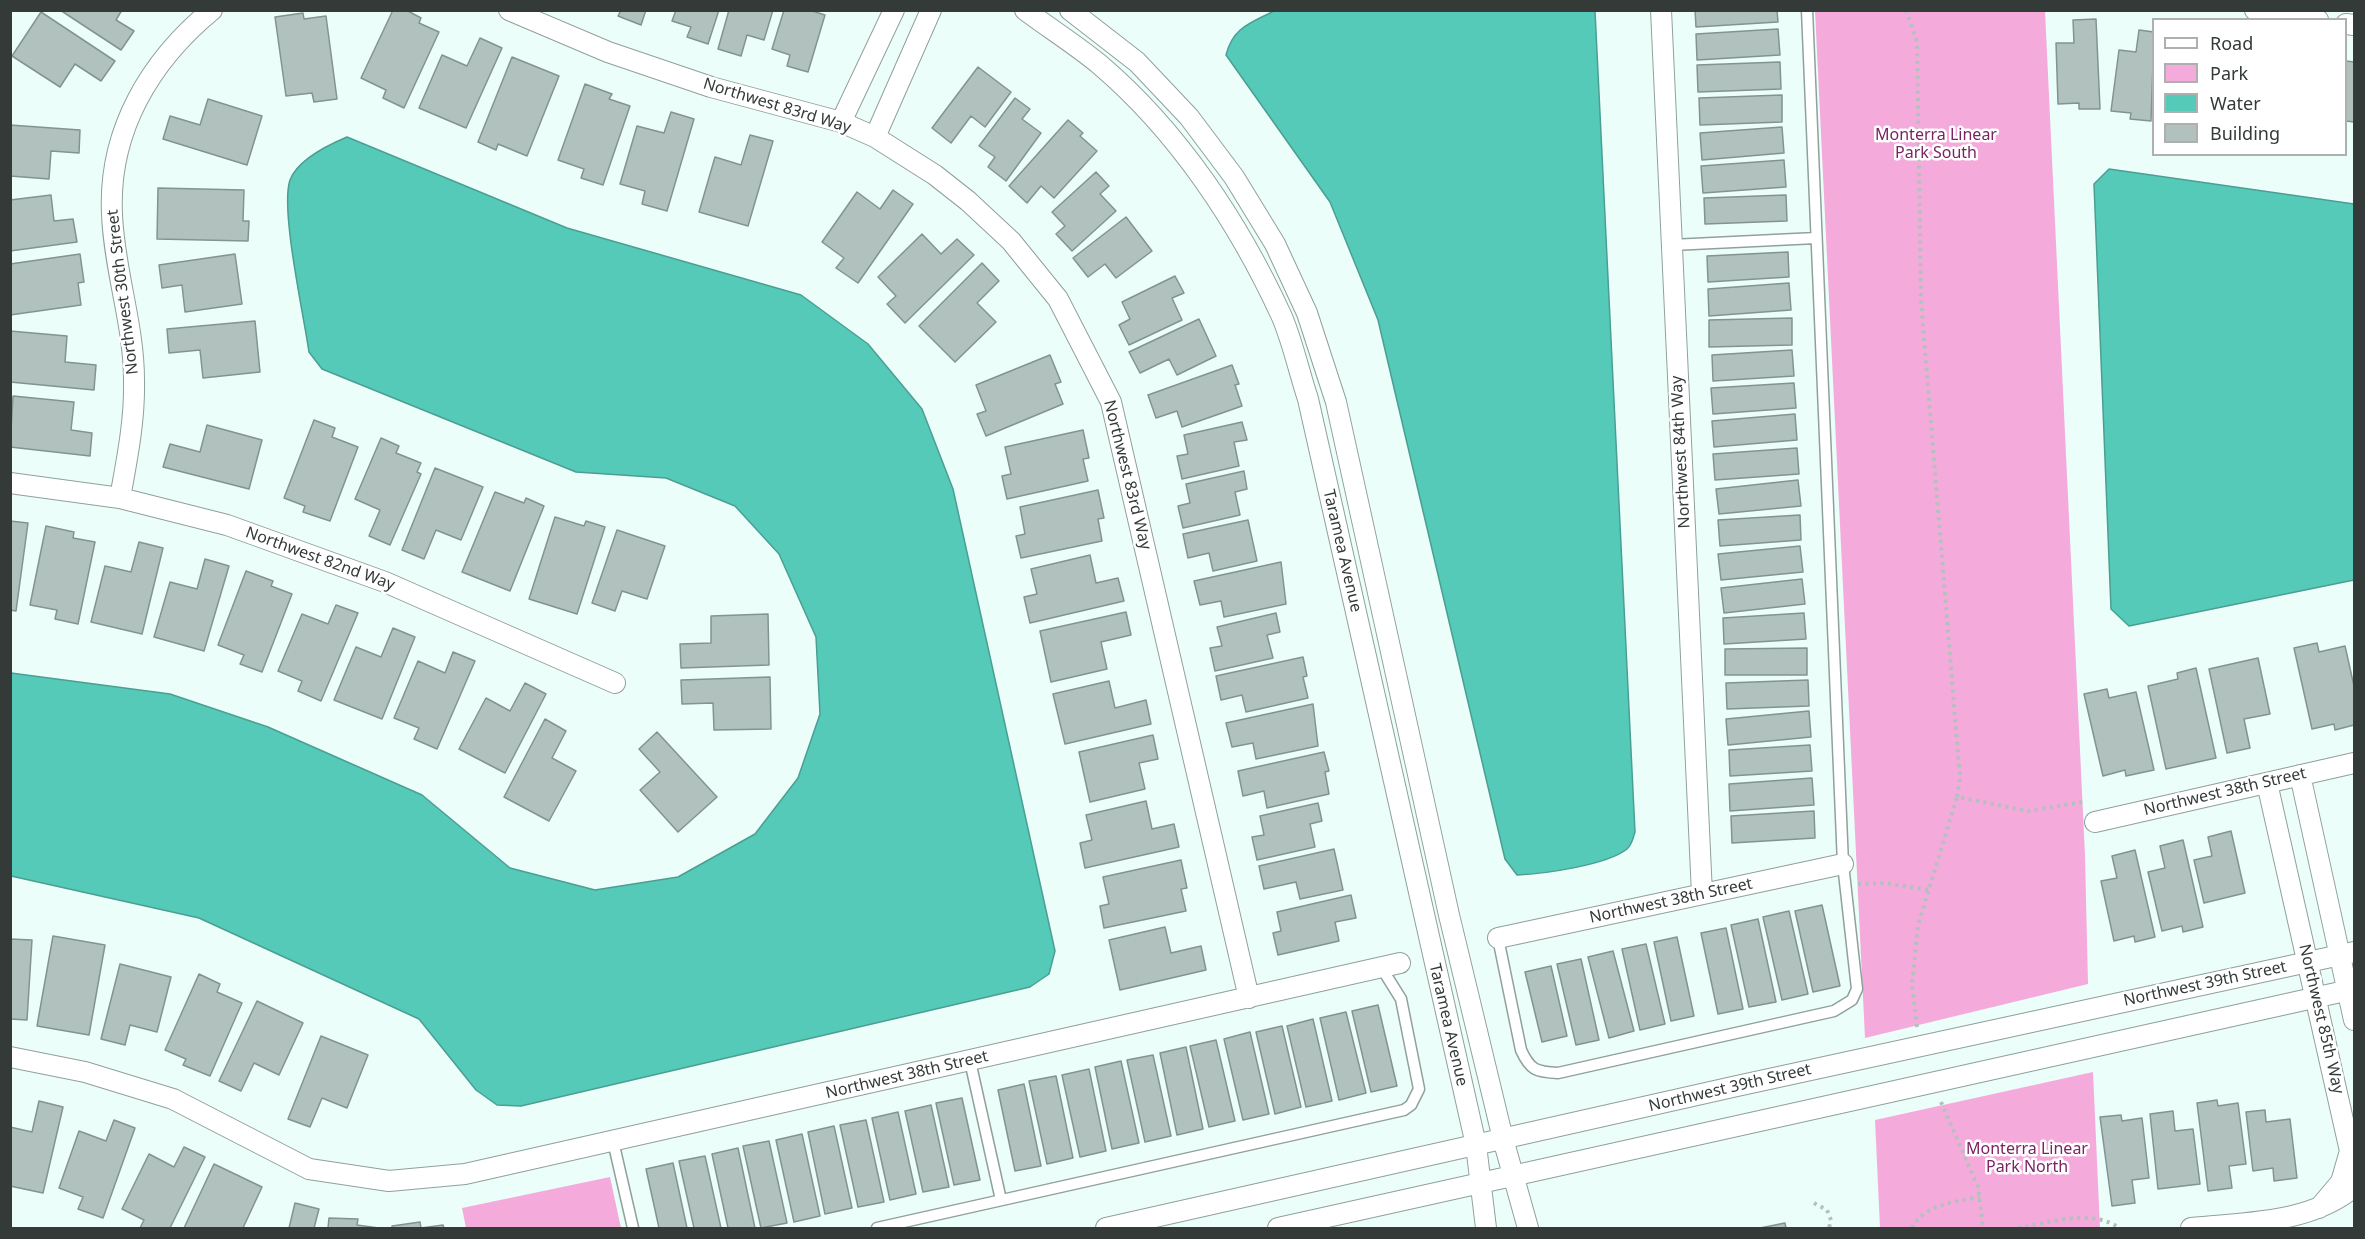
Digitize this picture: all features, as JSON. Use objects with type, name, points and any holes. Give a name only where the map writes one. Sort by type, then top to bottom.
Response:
[{"type":"street","name":"Northwest 30th Street","points":[[120,498],[131,435],[134,380],[130,331],[112,214],[118,146],[144,85],[167,53],[212,10]]},
{"type":"street","name":"Northwest 83rd Way","points":[[509,10],[608,52],[711,87],[841,122],[874,137],[943,181],[1011,241],[1058,299],[1111,402],[1249,998]]},
{"type":"street","points":[[841,122],[894,10]]},
{"type":"street","points":[[874,137],[931,10]]},
{"type":"street","name":"Taramea Avenue","points":[[1025,10],[1099,64],[1149,112],[1206,183],[1249,252],[1283,319],[1311,411],[1476,1145],[1486,1228]]},
{"type":"street","name":"Taramea Avenue","points":[[1070,10],[1137,62],[1189,117],[1234,177],[1275,244],[1307,313],[1336,402],[1449,915],[1503,1139],[1515,1175],[1528,1228]]},
{"type":"street","name":"Northwest 84th Way","points":[[1661,10],[1702,894]]},
{"type":"street","points":[[2255,10],[2305,18]]},
{"type":"street","name":"Northwest 82nd Way","points":[[10,483],[120,498],[227,525],[385,582],[615,683]]},
{"type":"street","name":"Northwest 38th Street","points":[[2095,822],[2355,763]]},
{"type":"street","name":"Northwest 85th Way","points":[[2300,775],[2348,954],[2355,1020]]},
{"type":"street","name":"Northwest 85th Way","points":[[2267,783],[2317,998],[2349,1151],[2341,1182],[2319,1208]]},
{"type":"street","name":"Northwest 38th Street","points":[[1498,938],[1844,864]]},
{"type":"street","name":"Northwest 39th Street","points":[[1106,1228],[2348,954]]},
{"type":"street","name":"Northwest 38th Street","points":[[10,1057],[86,1071],[173,1099],[309,1169],[389,1181],[412,1181],[465,1174],[1390,965]]},
{"type":"street","points":[[1278,1228],[2351,989]]},
{"type":"street","points":[[2191,1228],[2289,1223],[2339,1200],[2355,1187]]},
{"type":"lane","points":[[1498,938],[1521,1050],[1528,1065],[1542,1072],[1558,1073],[1834,1011],[1852,1000],[1857,989],[1858,976],[1844,864],[1807,10]]},
{"type":"lane","points":[[1672,245],[1816,237]]},
{"type":"lane","points":[[877,1228],[1404,1110],[1411,1105],[1419,1089],[1401,999],[1390,965]]},
{"type":"lane","points":[[970,1061],[1001,1200]]},
{"type":"lane","points":[[613,1141],[633,1228]]},
{"type":"path","points":[[1906,10],[1917,42],[1921,301],[1960,778],[1957,797],[1918,925],[1912,984],[1917,1030]]},
{"type":"path","points":[[1957,797],[2028,811],[2082,802]]},
{"type":"path","points":[[1867,882],[1929,890]]},
{"type":"path","points":[[1941,1102],[1965,1155],[1980,1197],[1983,1228]]},
{"type":"path","points":[[1912,1228],[1915,1222],[1932,1209],[1980,1197]]},
{"type":"path","points":[[1814,1203],[1827,1210],[1831,1220],[1829,1228]]},
{"type":"path","points":[[2018,1228],[2074,1218],[2105,1222],[2119,1228]]},
{"type":"green space","name":"Monterra Linear Park South","points":[[1815,11],[2045,11],[2085,855],[2088,984],[1865,1038]]},
{"type":"green space","name":"Monterra Linear Park North","points":[[2093,1072],[2100,1228],[1880,1228],[1875,1120]]},
{"type":"green space","points":[[610,1177],[621,1228],[466,1228],[462,1208]]},
{"type":"water","points":[[1274,11],[1595,11],[1635,832],[1627,849],[1618,855],[1558,871],[1517,875],[1505,859],[1378,320],[1330,202],[1226,55],[1238,32]]},
{"type":"water","points":[[347,137],[567,228],[801,295],[868,344],[922,409],[953,489],[1055,951],[1049,974],[1030,987],[521,1106],[497,1105],[476,1090],[419,1019],[199,918],[11,876],[11,673],[170,694],[268,727],[422,795],[510,868],[595,890],[678,877],[755,834],[798,778],[820,714],[816,637],[779,554],[735,506],[666,478],[576,472],[322,369],[309,352],[290,238],[288,194],[290,180],[294,172],[307,159]]},
{"type":"water","points":[[2109,169],[2354,204],[2354,580],[2129,626],[2111,609],[2094,184]]},
{"type":"building","points":[[60,10],[122,10],[116,20],[134,31],[121,50]]},
{"type":"building","points":[[393,10],[406,10],[421,18],[419,23],[439,32],[404,108],[383,98],[386,90],[361,78]]},
{"type":"building","points":[[621,10],[646,10],[641,25],[618,16]]},
{"type":"building","points":[[676,10],[719,10],[708,44],[687,37],[691,27],[672,21]]},
{"type":"building","points":[[729,10],[773,10],[764,40],[747,35],[741,56],[718,49]]},
{"type":"building","points":[[784,10],[809,10],[825,15],[808,72],[787,66],[790,55],[772,49]]},
{"type":"building","points":[[1695,10],[1777,10],[1778,22],[1696,27]]},
{"type":"building","points":[[41,12],[115,61],[101,81],[75,64],[60,87],[12,56]]},
{"type":"building","points":[[303,13],[304,19],[326,16],[337,99],[314,102],[312,93],[286,96],[275,17]]},
{"type":"building","points":[[2096,19],[2100,109],[2079,109],[2079,103],[2058,104],[2056,43],[2074,43],[2073,20]]},
{"type":"building","points":[[1778,29],[1780,55],[1697,60],[1696,34]]},
{"type":"building","points":[[2139,30],[2152,32],[2151,121],[2130,119],[2131,113],[2111,111],[2119,50],[2136,52]]},
{"type":"building","points":[[480,38],[502,48],[466,128],[419,108],[442,55],[467,66]]},
{"type":"building","points":[[512,57],[559,76],[527,156],[498,144],[496,150],[478,142]]},
{"type":"building","points":[[2347,61],[2354,62],[2354,122],[2347,121]]},
{"type":"building","points":[[1780,62],[1781,89],[1698,92],[1697,65]]},
{"type":"building","points":[[978,67],[1011,92],[985,127],[971,116],[951,143],[932,128]]},
{"type":"building","points":[[585,84],[612,94],[609,99],[630,106],[603,185],[581,178],[584,169],[558,160]]},
{"type":"building","points":[[1782,95],[1782,122],[1700,125],[1699,98]]},
{"type":"building","points":[[1015,98],[1030,109],[1022,119],[1041,133],[1006,181],[988,167],[995,157],[979,146]]},
{"type":"building","points":[[208,99],[262,116],[247,165],[163,139],[170,116],[200,125]]},
{"type":"building","points":[[671,112],[694,119],[667,211],[642,204],[645,191],[620,184],[637,126],[664,133]]},
{"type":"building","points":[[1068,120],[1083,133],[1080,136],[1097,151],[1054,198],[1041,186],[1027,203],[1009,186]]},
{"type":"building","points":[[10,125],[80,130],[79,153],[51,151],[49,179],[10,176]]},
{"type":"building","points":[[1782,127],[1784,153],[1702,160],[1700,133]]},
{"type":"building","points":[[750,135],[773,141],[748,226],[699,212],[715,157],[741,165]]},
{"type":"building","points":[[1784,160],[1786,187],[1703,193],[1701,166]]},
{"type":"building","points":[[1096,172],[1109,186],[1100,194],[1116,211],[1072,251],[1056,234],[1065,226],[1052,212]]},
{"type":"building","points":[[158,188],[244,190],[243,221],[249,221],[248,241],[157,239]]},
{"type":"building","points":[[893,190],[913,204],[858,283],[836,268],[844,258],[822,242],[857,192],[880,209]]},
{"type":"building","points":[[51,195],[54,221],[73,219],[77,242],[10,251],[10,200]]},
{"type":"building","points":[[1786,195],[1787,221],[1705,224],[1704,198]]},
{"type":"building","points":[[1126,217],[1152,251],[1116,278],[1105,264],[1088,277],[1073,258]]},
{"type":"building","points":[[922,234],[941,254],[957,239],[974,255],[905,323],[887,304],[896,296],[878,277]]},
{"type":"building","points":[[1788,252],[1789,277],[1708,282],[1707,256]]},
{"type":"building","points":[[80,254],[84,282],[78,283],[81,305],[10,315],[10,264]]},
{"type":"building","points":[[235,254],[242,304],[185,312],[182,285],[162,288],[159,265]]},
{"type":"building","points":[[982,263],[999,281],[977,303],[996,322],[955,362],[919,326]]},
{"type":"building","points":[[1175,276],[1184,293],[1172,298],[1182,320],[1129,345],[1119,325],[1130,319],[1122,302]]},
{"type":"building","points":[[1789,283],[1791,310],[1709,316],[1708,289]]},
{"type":"building","points":[[1792,318],[1792,345],[1709,347],[1709,320]]},
{"type":"building","points":[[1199,319],[1216,356],[1177,375],[1169,359],[1140,373],[1129,352]]},
{"type":"building","points":[[255,321],[260,372],[203,378],[200,350],[169,353],[167,329]]},
{"type":"building","points":[[10,331],[67,336],[65,362],[96,365],[94,390],[10,382]]},
{"type":"building","points":[[1792,350],[1794,376],[1713,381],[1712,355]]},
{"type":"building","points":[[1050,355],[1061,382],[1055,384],[1063,404],[986,436],[977,414],[986,411],[976,385]]},
{"type":"building","points":[[1232,365],[1239,384],[1235,385],[1242,406],[1182,427],[1177,411],[1156,418],[1148,395]]},
{"type":"building","points":[[1794,383],[1796,408],[1713,414],[1711,388]]},
{"type":"building","points":[[13,396],[74,402],[71,430],[92,433],[90,456],[10,447]]},
{"type":"building","points":[[1795,414],[1797,440],[1714,447],[1712,421]]},
{"type":"building","points":[[314,420],[335,428],[332,437],[358,447],[330,521],[303,512],[305,506],[284,498]]},
{"type":"building","points":[[1242,422],[1247,440],[1234,442],[1239,466],[1182,479],[1177,456],[1188,454],[1184,435]]},
{"type":"building","points":[[207,425],[262,440],[249,489],[163,467],[170,444],[200,452]]},
{"type":"building","points":[[1083,430],[1089,458],[1083,459],[1088,481],[1007,499],[1002,476],[1011,474],[1005,447]]},
{"type":"building","points":[[381,438],[399,446],[396,453],[421,463],[417,472],[421,474],[390,545],[369,536],[380,510],[355,499]]},
{"type":"building","points":[[1797,448],[1799,474],[1715,480],[1713,454]]},
{"type":"building","points":[[435,468],[483,487],[461,540],[436,530],[424,559],[402,550]]},
{"type":"building","points":[[1244,471],[1247,489],[1235,492],[1240,515],[1183,528],[1178,506],[1190,503],[1186,484]]},
{"type":"building","points":[[1798,480],[1801,506],[1719,514],[1716,489]]},
{"type":"building","points":[[1098,490],[1104,518],[1098,519],[1102,541],[1021,558],[1016,536],[1025,534],[1020,507]]},
{"type":"building","points":[[495,492],[524,503],[526,498],[544,506],[510,591],[462,572]]},
{"type":"building","points":[[1800,515],[1801,540],[1720,546],[1718,520]]},
{"type":"building","points":[[555,517],[584,526],[586,521],[605,527],[577,614],[529,599]]},
{"type":"building","points":[[1248,520],[1257,561],[1213,571],[1209,553],[1188,558],[1183,534]]},
{"type":"building","points":[[10,521],[28,523],[16,611],[10,610]]},
{"type":"building","points":[[46,526],[74,532],[73,538],[95,542],[78,624],[55,619],[57,610],[30,605]]},
{"type":"building","points":[[617,530],[665,546],[647,599],[622,591],[615,611],[592,603]]},
{"type":"building","points":[[139,542],[163,548],[142,634],[91,622],[105,566],[131,572]]},
{"type":"building","points":[[1800,546],[1803,572],[1721,580],[1718,554]]},
{"type":"building","points":[[1090,555],[1096,583],[1118,578],[1124,601],[1030,623],[1024,597],[1037,594],[1031,569]]},
{"type":"building","points":[[205,559],[229,566],[204,651],[154,637],[170,582],[197,589]]},
{"type":"building","points":[[1281,562],[1286,604],[1224,617],[1221,601],[1200,605],[1194,581]]},
{"type":"building","points":[[246,571],[273,581],[271,586],[292,594],[262,672],[240,664],[244,655],[218,645]]},
{"type":"building","points":[[1802,579],[1805,604],[1724,613],[1721,588]]},
{"type":"building","points":[[336,605],[358,613],[321,701],[298,691],[302,681],[278,671],[302,614],[328,624]]},
{"type":"building","points":[[1126,612],[1131,635],[1101,642],[1107,669],[1051,682],[1040,631]]},
{"type":"building","points":[[1276,613],[1280,632],[1267,635],[1273,658],[1215,671],[1210,648],[1222,646],[1217,627]]},
{"type":"building","points":[[1804,613],[1806,639],[1724,644],[1723,618]]},
{"type":"building","points":[[768,614],[769,665],[681,668],[680,644],[711,643],[711,616]]},
{"type":"building","points":[[393,628],[415,637],[382,719],[334,700],[356,647],[381,657]]},
{"type":"building","points":[[2317,643],[2319,652],[2345,646],[2354,686],[2354,725],[2335,730],[2334,724],[2312,729],[2294,648]]},
{"type":"building","points":[[1807,648],[1807,675],[1725,675],[1725,649]]},
{"type":"building","points":[[453,652],[475,661],[437,749],[414,739],[419,728],[394,718],[418,661],[445,673]]},
{"type":"building","points":[[1303,657],[1307,676],[1303,677],[1308,698],[1246,712],[1242,695],[1221,700],[1216,676]]},
{"type":"building","points":[[2258,658],[2270,714],[2244,719],[2250,748],[2227,753],[2209,669]]},
{"type":"building","points":[[2196,668],[2216,758],[2166,769],[2148,686],[2178,679],[2177,673]]},
{"type":"building","points":[[770,677],[771,729],[714,730],[713,703],[682,704],[681,680]]},
{"type":"building","points":[[1808,680],[1809,706],[1727,709],[1726,683]]},
{"type":"building","points":[[1109,681],[1115,708],[1146,700],[1151,724],[1065,744],[1053,694]]},
{"type":"building","points":[[525,683],[546,694],[505,773],[459,749],[486,698],[510,711]]},
{"type":"building","points":[[2107,689],[2109,698],[2136,692],[2154,770],[2126,776],[2125,770],[2103,776],[2084,694]]},
{"type":"building","points":[[1313,704],[1318,746],[1256,759],[1253,743],[1232,747],[1226,723]]},
{"type":"building","points":[[1809,711],[1811,737],[1728,745],[1726,719]]},
{"type":"building","points":[[545,719],[566,731],[552,758],[576,771],[549,821],[504,797]]},
{"type":"building","points":[[657,732],[717,797],[678,832],[640,790],[660,772],[639,749]]},
{"type":"building","points":[[1153,735],[1158,759],[1139,763],[1145,789],[1090,802],[1079,752]]},
{"type":"building","points":[[1810,745],[1812,771],[1730,776],[1729,750]]},
{"type":"building","points":[[1324,752],[1329,771],[1325,772],[1329,794],[1267,808],[1264,791],[1243,796],[1238,771]]},
{"type":"building","points":[[1812,778],[1814,805],[1730,811],[1729,784]]},
{"type":"building","points":[[1146,801],[1152,829],[1174,824],[1179,847],[1085,868],[1080,843],[1092,840],[1086,815]]},
{"type":"building","points":[[1318,803],[1322,821],[1310,824],[1315,847],[1257,860],[1252,837],[1264,835],[1260,816]]},
{"type":"building","points":[[1814,811],[1815,838],[1732,843],[1731,816]]},
{"type":"building","points":[[2231,831],[2245,893],[2204,903],[2194,860],[2212,856],[2208,837]]},
{"type":"building","points":[[2183,840],[2203,927],[2183,932],[2182,926],[2162,931],[2148,872],[2165,868],[2160,846]]},
{"type":"building","points":[[1334,849],[1343,890],[1300,899],[1296,882],[1264,889],[1259,866]]},
{"type":"building","points":[[2135,850],[2155,937],[2135,942],[2134,936],[2114,941],[2101,881],[2117,878],[2112,856]]},
{"type":"building","points":[[1181,860],[1187,888],[1181,889],[1186,911],[1104,928],[1100,906],[1109,904],[1103,877]]},
{"type":"building","points":[[1351,895],[1356,918],[1335,922],[1339,941],[1278,955],[1273,933],[1281,931],[1277,912]]},
{"type":"building","points":[[1822,905],[1840,986],[1813,992],[1795,911]]},
{"type":"building","points":[[1789,911],[1808,994],[1782,1000],[1763,917]]},
{"type":"building","points":[[1758,919],[1776,1002],[1749,1007],[1731,925]]},
{"type":"building","points":[[1165,927],[1171,953],[1201,946],[1206,970],[1120,990],[1109,940]]},
{"type":"building","points":[[1726,928],[1743,1009],[1718,1014],[1701,933]]},
{"type":"building","points":[[53,936],[105,945],[89,1035],[37,1026]]},
{"type":"building","points":[[1677,937],[1694,1016],[1671,1021],[1654,942]]},
{"type":"building","points":[[10,939],[32,940],[27,1020],[10,1019]]},
{"type":"building","points":[[1646,944],[1665,1024],[1640,1030],[1622,949]]},
{"type":"building","points":[[1613,951],[1634,1031],[1609,1038],[1588,957]]},
{"type":"building","points":[[1581,959],[1599,1040],[1576,1045],[1557,964]]},
{"type":"building","points":[[120,964],[171,977],[157,1032],[130,1025],[125,1045],[101,1039]]},
{"type":"building","points":[[1551,966],[1567,1036],[1542,1042],[1525,972]]},
{"type":"building","points":[[199,974],[220,984],[217,992],[242,1003],[210,1076],[183,1065],[186,1059],[165,1050]]},
{"type":"building","points":[[257,1001],[303,1023],[279,1075],[254,1063],[241,1091],[219,1081]]},
{"type":"building","points":[[1378,1005],[1397,1086],[1371,1092],[1352,1011]]},
{"type":"building","points":[[1346,1012],[1366,1093],[1339,1100],[1320,1018]]},
{"type":"building","points":[[1313,1019],[1332,1101],[1306,1107],[1287,1026]]},
{"type":"building","points":[[1282,1026],[1301,1107],[1275,1114],[1256,1032]]},
{"type":"building","points":[[1250,1032],[1269,1114],[1243,1120],[1224,1039]]},
{"type":"building","points":[[321,1036],[368,1055],[347,1108],[322,1098],[310,1127],[288,1119]]},
{"type":"building","points":[[1216,1040],[1235,1121],[1209,1127],[1190,1046]]},
{"type":"building","points":[[1186,1047],[1203,1129],[1177,1135],[1160,1053]]},
{"type":"building","points":[[1153,1055],[1171,1136],[1145,1142],[1127,1060]]},
{"type":"building","points":[[1121,1061],[1139,1143],[1112,1149],[1095,1067]]},
{"type":"building","points":[[1089,1069],[1106,1151],[1080,1157],[1062,1075]]},
{"type":"building","points":[[1056,1076],[1073,1158],[1047,1164],[1029,1081]]},
{"type":"building","points":[[1024,1084],[1041,1166],[1015,1171],[998,1090]]},
{"type":"building","points":[[962,1098],[980,1180],[954,1185],[936,1103]]},
{"type":"building","points":[[2217,1100],[2218,1106],[2238,1103],[2246,1164],[2229,1166],[2232,1188],[2208,1191],[2197,1103]]},
{"type":"building","points":[[39,1101],[63,1107],[43,1193],[10,1186],[10,1127],[32,1132]]},
{"type":"building","points":[[931,1105],[949,1187],[923,1192],[905,1111]]},
{"type":"building","points":[[2265,1110],[2266,1122],[2290,1119],[2297,1178],[2274,1181],[2273,1168],[2253,1171],[2246,1112]]},
{"type":"building","points":[[2173,1111],[2175,1131],[2193,1129],[2200,1184],[2158,1189],[2150,1114]]},
{"type":"building","points":[[898,1112],[916,1194],[890,1200],[872,1118]]},
{"type":"building","points":[[2121,1115],[2122,1121],[2142,1118],[2149,1178],[2132,1180],[2135,1203],[2112,1206],[2100,1117]]},
{"type":"building","points":[[114,1120],[135,1128],[103,1218],[78,1209],[83,1197],[59,1188],[79,1131],[106,1141]]},
{"type":"building","points":[[866,1120],[884,1202],[858,1207],[840,1125]]},
{"type":"building","points":[[834,1126],[852,1208],[825,1214],[808,1132]]},
{"type":"building","points":[[802,1134],[820,1216],[794,1222],[776,1140]]},
{"type":"building","points":[[769,1141],[787,1223],[761,1228],[743,1146]]},
{"type":"building","points":[[184,1147],[205,1157],[170,1228],[140,1228],[144,1220],[122,1209],[149,1154],[174,1167]]},
{"type":"building","points":[[738,1148],[755,1228],[728,1228],[712,1154]]},
{"type":"building","points":[[705,1156],[721,1228],[694,1228],[679,1161]]},
{"type":"building","points":[[673,1163],[687,1228],[659,1228],[646,1169]]},
{"type":"building","points":[[214,1164],[262,1187],[243,1228],[184,1228]]},
{"type":"building","points":[[295,1203],[319,1209],[314,1228],[289,1228]]},
{"type":"building","points":[[329,1218],[358,1219],[357,1225],[379,1228],[328,1228]]},
{"type":"building","points":[[420,1222],[421,1228],[392,1228],[392,1226]]},
{"type":"building","points":[[1785,1223],[1786,1228],[1760,1228]]},
{"type":"building","points":[[443,1225],[444,1228],[421,1228]]}]
